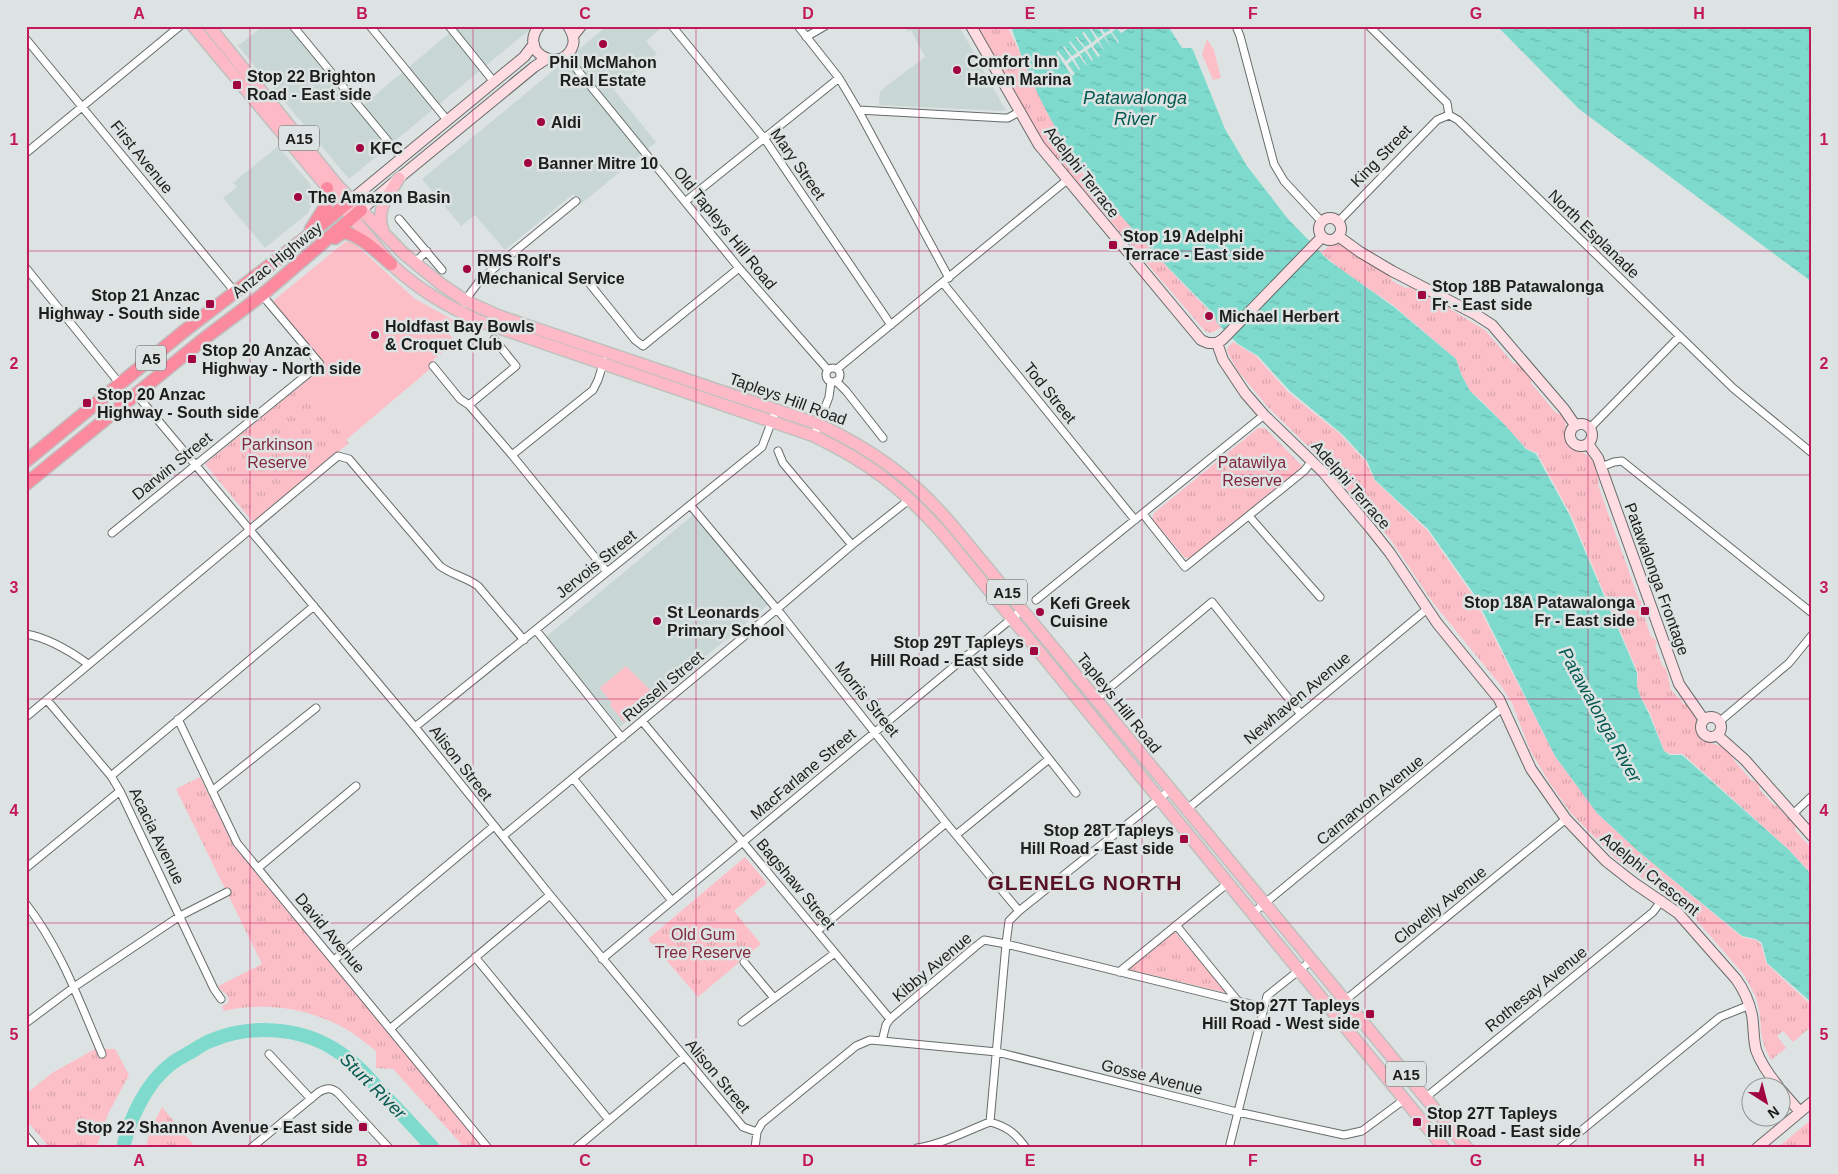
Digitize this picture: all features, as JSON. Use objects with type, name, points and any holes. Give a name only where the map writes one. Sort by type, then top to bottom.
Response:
[{"type":"highway","points":[[304,239],[326,204],[327,188]]},
{"type":"highway","name":"Anzac Highway","points":[[26,461],[182,332],[304,239],[347,203]]},
{"type":"highway","name":"Anzac Highway","points":[[26,484],[262,294],[357,214]]},
{"type":"highway","points":[[322,245],[344,232],[362,240],[391,264]]},
{"type":"highway","points":[[182,332],[191,341],[205,338]]},
{"type":"highway","points":[[169,343],[175,343],[180,346],[184,351],[184,355]]},
{"type":"highway","points":[[69,426],[73,434],[87,434]]},
{"type":"highway","points":[[57,436],[62,436],[70,445],[70,449]]},
{"type":"main road","name":"A15","points":[[193,26],[327,188],[347,203]]},
{"type":"main road","name":"A15","points":[[208,26],[357,214]]},
{"type":"main road","points":[[384,232],[380,221],[380,212],[398,178]]},
{"type":"main road","name":"Tapleys Hill Road","points":[[357,214],[384,232],[427,274],[466,301],[605,358],[773,421],[848,438],[899,472],[952,525],[1186,810],[1266,903],[1466,1148]]},
{"type":"main road","name":"Tapleys Hill Road","points":[[357,214],[391,264],[428,295],[461,313],[479,321],[776,410],[816,430],[890,481],[944,535],[1444,1148]]},
{"type":"street","points":[[26,153],[180,26]]},
{"type":"street","points":[[293,26],[402,157]]},
{"type":"street","points":[[370,26],[447,120]]},
{"type":"street","points":[[449,26],[494,82]]},
{"type":"street","points":[[539,26],[535,33],[534,44],[541,56],[553,60],[566,56],[572,47],[573,36],[568,26]]},
{"type":"street","points":[[573,36],[581,26]]},
{"type":"street","name":"Mary Street","points":[[672,26],[764,138],[891,325]]},
{"type":"street","points":[[798,26],[839,78],[949,278]]},
{"type":"street","points":[[806,37],[825,26]]},
{"type":"street","name":"Adelphi Terrace","points":[[971,26],[1039,146],[1201,340],[1208,343],[1217,343],[1223,360],[1232,375],[1264,414],[1323,472],[1383,544]]},
{"type":"street","points":[[1236,26],[1274,164],[1284,181],[1322,222]]},
{"type":"street","name":"North Esplanade","points":[[1370,26],[1446,103],[1448,114],[1458,120],[1733,388],[1812,453]]},
{"type":"street","name":"First Avenue","points":[[26,39],[235,292]]},
{"type":"street","name":"Anzac Highway","points":[[347,203],[524,57],[534,44]]},
{"type":"street","name":"Old Tapleys Hill Road","points":[[566,56],[739,268],[828,370]]},
{"type":"street","name":"Anzac Highway","points":[[357,214],[398,178],[546,59]]},
{"type":"street","points":[[686,201],[839,78]]},
{"type":"street","points":[[858,110],[1004,118],[1019,112]]},
{"type":"street","name":"King Street","points":[[1338,222],[1437,120],[1448,114]]},
{"type":"street","points":[[883,438],[846,391],[826,377],[828,370],[831,368],[837,369],[1067,180]]},
{"type":"street","points":[[461,313],[466,301],[481,279],[576,201]]},
{"type":"street","points":[[399,219],[442,270]]},
{"type":"street","points":[[1320,239],[1332,240],[1338,236],[1340,229],[1338,222],[1332,219],[1322,222]]},
{"type":"street","points":[[1217,343],[1320,239],[1319,229],[1322,222]]},
{"type":"street","points":[[1338,236],[1392,271],[1475,314],[1492,325],[1564,409],[1575,425]]},
{"type":"street","points":[[414,263],[427,251]]},
{"type":"street","points":[[26,268],[120,384]]},
{"type":"street","points":[[585,278],[635,340],[643,346],[739,268]]},
{"type":"street","name":"Tod Street","points":[[943,283],[1135,520]]},
{"type":"street","name":"Darwin Street","points":[[112,533],[320,364],[262,294]]},
{"type":"street","points":[[1590,428],[1680,336]]},
{"type":"street","points":[[469,405],[516,366],[494,339]]},
{"type":"street","points":[[512,455],[593,390],[605,358]]},
{"type":"street","points":[[433,366],[460,399],[469,405],[512,455],[607,572]]},
{"type":"street","points":[[816,430],[834,382],[840,375],[837,369]]},
{"type":"street","name":"Alison Street","points":[[136,394],[415,727],[602,959],[684,1057],[743,1127],[757,1132],[755,1148]]},
{"type":"street","name":"Jervois Street","points":[[415,727],[762,447],[776,410]]},
{"type":"street","points":[[1036,600],[1264,414]]},
{"type":"street","points":[[1585,424],[1590,428],[1592,438],[1588,444],[1578,446],[1572,442],[1569,435],[1575,425],[1585,424]]},
{"type":"street","name":"Patawalonga Frontage","points":[[1588,444],[1602,467],[1679,684],[1704,720]]},
{"type":"street","points":[[778,451],[783,463],[852,545]]},
{"type":"street","points":[[26,717],[338,456],[349,458],[440,566],[448,572],[478,586],[524,640]]},
{"type":"street","points":[[1143,514],[1185,567],[1304,471],[1312,461]]},
{"type":"street","points":[[1602,467],[1622,461],[1812,613]]},
{"type":"street","name":"Russell Street","points":[[503,836],[852,545],[910,499]]},
{"type":"street","name":"Morris Street","points":[[691,506],[777,609],[946,823],[1019,911]]},
{"type":"street","points":[[1249,516],[1320,597]]},
{"type":"street","name":"Adelphi Crescent","points":[[1383,544],[1427,609],[1499,699],[1531,769],[1566,819],[1606,861],[1634,883],[1662,900],[1686,920],[1736,979],[1750,1005],[1759,1058],[1771,1076]]},
{"type":"street","points":[[1095,700],[1212,602],[1300,713]]},
{"type":"street","points":[[111,776],[314,606]]},
{"type":"street","name":"Newhaven Avenue","points":[[1186,810],[1427,609]]},
{"type":"street","name":"MacFarlane Street","points":[[602,959],[1022,610]]},
{"type":"street","points":[[536,630],[622,738]]},
{"type":"street","points":[[26,634],[38,636],[72,652],[88,664]]},
{"type":"street","points":[[1719,722],[1789,663],[1812,635]]},
{"type":"street","points":[[967,655],[1076,793]]},
{"type":"street","name":"Acacia Avenue","points":[[47,700],[111,776],[120,790],[214,989],[222,999]]},
{"type":"street","name":"Carnarvon Avenue","points":[[1253,913],[1503,707]]},
{"type":"street","points":[[212,792],[316,708]]},
{"type":"street","points":[[1712,718],[1719,722],[1720,731],[1717,735],[1711,737],[1703,734],[1701,728],[1704,720],[1712,718]]},
{"type":"street","name":"David Avenue","points":[[178,719],[237,843],[488,1148]]},
{"type":"street","name":"Bagshaw Street","points":[[642,721],[890,1019]]},
{"type":"street","points":[[1717,735],[1744,760],[1812,836]]},
{"type":"street","points":[[956,834],[1049,759]]},
{"type":"street","points":[[573,778],[672,901]]},
{"type":"street","points":[[258,868],[356,786]]},
{"type":"street","points":[[26,868],[120,790]]},
{"type":"street","points":[[990,1122],[1009,921],[1170,790]]},
{"type":"street","points":[[1792,814],[1812,796]]},
{"type":"street","name":"Clovelly Avenue","points":[[1332,1011],[1566,819]]},
{"type":"street","points":[[817,931],[946,823]]},
{"type":"street","points":[[334,960],[494,826]]},
{"type":"street","points":[[1119,972],[1228,883]]},
{"type":"street","points":[[26,1023],[74,987],[180,916],[228,892]]},
{"type":"street","points":[[391,1028],[550,895]]},
{"type":"street","name":"Rothesay Avenue","points":[[1425,1098],[1652,912],[1662,900]]},
{"type":"street","points":[[26,904],[42,925],[74,987],[102,1054]]},
{"type":"street","points":[[1176,925],[1237,1000]]},
{"type":"street","name":"Kibby Avenue","points":[[882,1041],[886,1025],[890,1019],[984,940],[1006,944]]},
{"type":"street","points":[[1006,944],[1263,1007]]},
{"type":"street","points":[[742,1022],[835,953]]},
{"type":"street","points":[[475,957],[608,1120]]},
{"type":"street","points":[[1229,1148],[1267,996],[1312,960]]},
{"type":"street","points":[[744,962],[774,998]]},
{"type":"street","points":[[1560,1148],[1720,1017],[1750,1005]]},
{"type":"street","points":[[757,1132],[762,1123],[856,1046],[870,1040],[882,1041]]},
{"type":"street","name":"Gosse Avenue","points":[[882,1041],[997,1052],[1238,1112],[1344,1135],[1362,1131],[1405,1100]]},
{"type":"street","points":[[269,1054],[311,1099]]},
{"type":"street","points":[[576,1148],[684,1057]]},
{"type":"street","points":[[251,1148],[324,1089],[334,1089],[389,1148]]},
{"type":"street","name":"Adelphi Crescent","points":[[1790,1101],[1800,1112]]},
{"type":"street","points":[[1758,1148],[1812,1102]]},
{"type":"street","points":[[918,1148],[934,1146],[990,1122],[1005,1126],[1019,1138],[1026,1148]]},
{"type":"street","points":[[26,1136],[36,1148]]},
{"type":"shaded area","points":[[263,26],[296,26],[362,106],[458,26],[534,26],[349,179],[238,46]]},
{"type":"shaded area","points":[[607,26],[664,26],[646,41],[657,54],[614,90],[656,142],[581,204],[573,194],[505,250],[475,215],[461,226],[422,179]]},
{"type":"shaded area","points":[[905,26],[959,26],[1006,111],[879,105],[880,91],[925,57],[911,30],[908,32]]},
{"type":"shaded area","points":[[278,146],[310,184],[314,200],[308,213],[265,248],[223,198],[237,187],[233,183]]},
{"type":"shaded area","name":"St Leonards Primary School","points":[[693,515],[768,605],[620,727],[546,637]]},
{"type":"green space","points":[[978,26],[1007,26],[1077,167],[1180,281],[1224,326],[1211,333],[1205,331],[1034,132]]},
{"type":"green space","points":[[1207,39],[1214,50],[1221,78],[1213,80],[1202,54]]},
{"type":"green space","name":"Holdfast Bay Bowls & Croquet Club","points":[[345,242],[353,242],[415,299],[455,321],[445,329],[455,341],[433,360],[436,364],[346,440],[301,385],[325,365],[272,302]]},
{"type":"green space","points":[[1339,244],[1391,277],[1392,281],[1406,288],[1409,287],[1448,307],[1485,330],[1513,363],[1518,364],[1531,379],[1531,383],[1555,412],[1563,417],[1568,443],[1574,449],[1588,456],[1595,466],[1598,485],[1639,600],[1641,601],[1651,637],[1657,643],[1655,646],[1663,667],[1666,668],[1671,690],[1684,704],[1687,704],[1695,715],[1701,739],[1729,751],[1733,759],[1752,781],[1755,781],[1760,786],[1759,789],[1796,826],[1795,830],[1812,849],[1812,874],[1788,849],[1683,754],[1671,754],[1664,751],[1650,713],[1640,696],[1637,686],[1638,673],[1571,515],[1537,453],[1527,449],[1482,401],[1470,391],[1456,359],[1393,305],[1344,272],[1321,253],[1329,246]]},
{"type":"green space","points":[[1233,342],[1256,356],[1288,392],[1340,434],[1366,462],[1374,480],[1427,530],[1472,594],[1555,756],[1597,813],[1639,852],[1742,937],[1756,940],[1761,944],[1766,963],[1812,1006],[1812,1026],[1793,1042],[1783,1031],[1777,1036],[1786,1048],[1771,1060],[1761,1033],[1760,1014],[1756,997],[1744,975],[1688,910],[1616,859],[1571,813],[1549,782],[1530,750],[1512,703],[1502,687],[1434,604],[1390,539],[1322,460],[1268,407],[1237,370],[1227,351]]},
{"type":"green space","name":"Parkinson Reserve","points":[[301,385],[349,443],[253,522],[205,464]]},
{"type":"green space","name":"Patawilya Reserve","points":[[1258,428],[1265,428],[1302,466],[1301,469],[1191,558],[1185,558],[1152,519],[1154,513]]},
{"type":"green space","points":[[626,666],[655,695],[624,722],[610,705],[612,703],[600,688]]},
{"type":"green space","points":[[200,777],[233,845],[483,1148],[465,1148],[393,1069],[376,1068],[376,1051],[337,1024],[306,1013],[273,1007],[240,1008],[224,1011],[222,1006],[228,1003],[229,1000],[218,986],[262,964],[176,789]]},
{"type":"green space","name":"Old Gum Tree Reserve","points":[[745,857],[767,883],[734,911],[761,944],[698,997],[648,939]]},
{"type":"green space","points":[[1174,931],[1227,993],[1127,969]]},
{"type":"green space","points":[[95,1049],[115,1049],[129,1075],[108,1114],[96,1148],[50,1148],[26,1120],[26,1094],[52,1073]]},
{"type":"green space","points":[[162,1107],[196,1148],[145,1148],[151,1129]]},
{"type":"green space","points":[[1812,1119],[1812,1148],[1777,1148]]},
{"type":"water","name":"Patawalonga River","points":[[1011,26],[1168,26],[1182,48],[1191,48],[1193,50],[1225,129],[1247,166],[1288,219],[1328,260],[1394,307],[1456,359],[1470,391],[1504,424],[1526,449],[1536,454],[1570,516],[1637,673],[1637,686],[1640,696],[1664,751],[1670,755],[1682,755],[1788,849],[1812,875],[1812,1003],[1767,963],[1762,943],[1756,939],[1742,936],[1639,852],[1597,813],[1555,756],[1474,594],[1428,529],[1375,480],[1367,461],[1342,434],[1290,391],[1258,356],[1238,344],[1217,323],[1215,316],[1209,309],[1116,210],[1067,146],[1050,118],[1022,57]]},
{"type":"water","points":[[1497,26],[1812,26],[1812,282],[1579,109]]},
{"type":"pier","points":[[1097,26],[1105,33],[1110,30],[1108,26],[1111,29],[1119,26],[1122,30],[1128,26],[1133,26],[1121,33],[1117,28],[1112,32],[1118,43],[1111,33],[1105,36],[1111,47],[1104,37],[1099,41],[1105,52],[1098,42],[1093,46],[1100,56],[1098,57],[1091,47],[1087,50],[1092,61],[1085,51],[1080,54],[1087,65],[1079,56],[1074,59],[1079,70],[1072,60],[1068,64],[1075,74],[1072,76],[1056,52],[1058,51],[1066,61],[1070,57],[1063,47],[1072,56],[1077,53],[1070,41],[1079,52],[1084,48],[1075,37],[1085,47],[1090,44],[1082,33],[1084,32],[1092,43],[1096,39],[1090,27],[1098,38],[1103,35]]},
{"type":"waterway","name":"Sturt River","points":[[123,1148],[140,1102],[162,1072],[175,1061],[207,1042],[241,1032],[257,1030],[290,1032],[305,1036],[334,1049],[355,1064],[433,1148]]},
{"type":"place","name":"Phil McMahon Real Estate","points":[[603,44]]},
{"type":"place","name":"Comfort Inn Haven Marina","points":[[957,70]]},
{"type":"place","name":"Stop 22 Brighton Road - East side","points":[[237,85]]},
{"type":"place","name":"Aldi","points":[[541,122]]},
{"type":"place","name":"KFC","points":[[360,148]]},
{"type":"place","name":"Banner Mitre 10","points":[[528,163]]},
{"type":"place","name":"The Amazon Basin","points":[[298,197]]},
{"type":"place","name":"Stop 19 Adelphi Terrace - East side","points":[[1113,245]]},
{"type":"place","name":"RMS Rolf's Mechanical Service","points":[[467,269]]},
{"type":"place","name":"Stop 18B Patawalonga Fr - East side","points":[[1422,295]]},
{"type":"place","name":"Stop 21 Anzac Highway - South side","points":[[210,304]]},
{"type":"place","name":"Michael Herbert","points":[[1209,316]]},
{"type":"place","name":"Holdfast Bay Bowls & Croquet Club","points":[[375,335]]},
{"type":"place","name":"Stop 20 Anzac Highway - North side","points":[[192,359]]},
{"type":"place","name":"Stop 20 Anzac Highway - South side","points":[[87,403]]},
{"type":"place","name":"Stop 18A Patawalonga Fr - East side","points":[[1645,611]]},
{"type":"place","name":"Kefi Greek Cuisine","points":[[1040,612]]},
{"type":"place","name":"St Leonards Primary School","points":[[657,621]]},
{"type":"place","name":"Stop 29T Tapleys Hill Road - East side","points":[[1034,651]]},
{"type":"place","name":"Stop 28T Tapleys Hill Road - East side","points":[[1184,839]]},
{"type":"place","name":"Stop 27T Tapleys Hill Road - West side","points":[[1370,1014]]},
{"type":"place","name":"Stop 27T Tapleys Hill Road - East side","points":[[1417,1122]]},
{"type":"place","name":"Stop 22 Shannon Avenue - East side","points":[[363,1127]]},
{"type":"district","name":"GLENELG NORTH","points":[[1085,882]]}]
